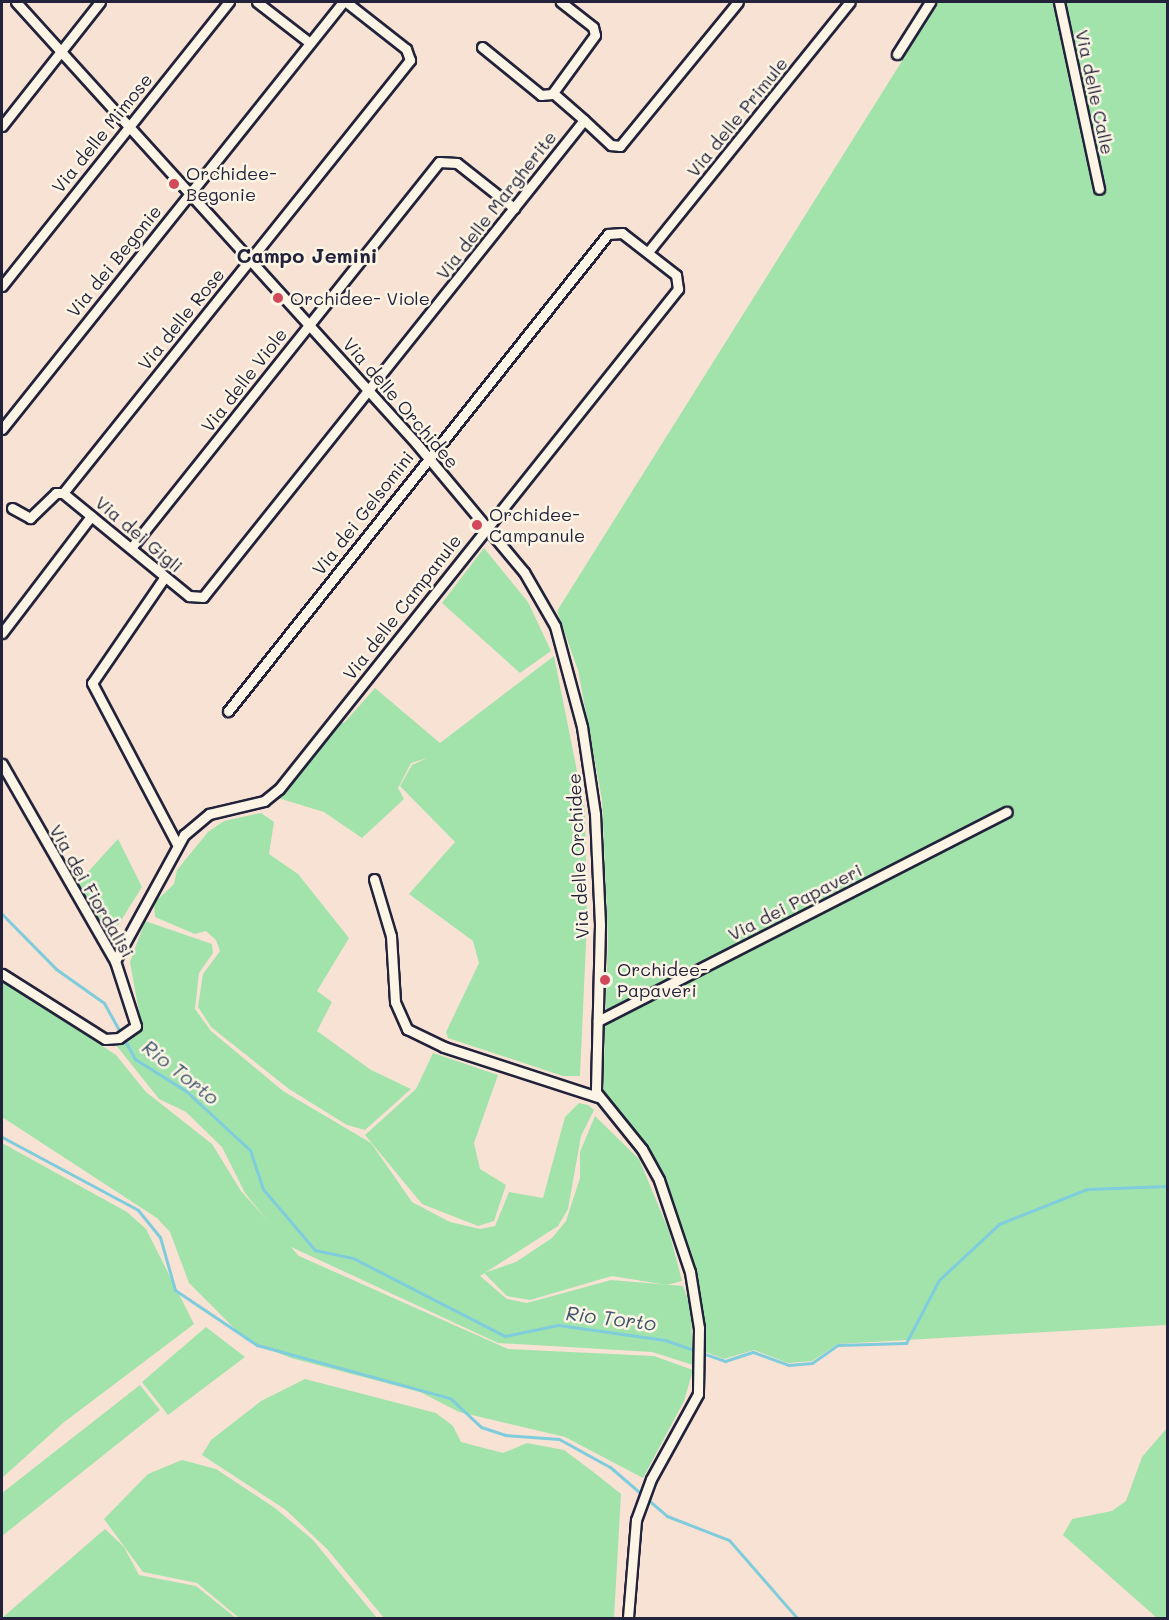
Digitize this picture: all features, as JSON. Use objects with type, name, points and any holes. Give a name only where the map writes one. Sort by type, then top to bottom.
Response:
[{"type":"street","name":"Via delle Orchidee","points":[[16,2],[429,458],[486,526],[545,603],[574,693],[596,830],[598,1097]]},
{"type":"street","points":[[2,126],[100,2]]},
{"type":"street","name":"Via delle Mimose","points":[[2,286],[229,2]]},
{"type":"street","points":[[257,2],[310,43]]},
{"type":"street","name":"Via dei Begonie","points":[[2,429],[190,192],[345,2]]},
{"type":"street","name":"Via delle Rose","points":[[12,508],[30,518],[56,493],[63,493],[411,57],[345,2]]},
{"type":"street","points":[[482,47],[541,95],[554,93],[595,35],[591,25],[561,2]]},
{"type":"street","points":[[554,93],[619,147],[738,2]]},
{"type":"street","name":"Via delle Primule","points":[[648,252],[850,2]]},
{"type":"street","points":[[897,54],[930,2]]},
{"type":"street","name":"Via delle Calle","points":[[1059,2],[1099,189]]},
{"type":"street","name":"Via delle Margherite","points":[[194,599],[208,591],[584,120]]},
{"type":"street","name":"Via delle Viole","points":[[131,548],[309,323],[442,161],[457,163],[514,208]]},
{"type":"street","name":"Via dei Gelsomini","points":[[228,711],[610,232],[622,232],[648,252]]},
{"type":"street","name":"Via delle Campanule","points":[[116,962],[177,844],[212,813],[274,793],[678,289],[678,276],[648,252]]},
{"type":"street","name":"Via dei Gigli","points":[[63,493],[164,578],[194,599]]},
{"type":"street","points":[[2,633],[91,516]]},
{"type":"street","points":[[164,578],[92,682],[177,844]]},
{"type":"street","name":"Via dei Fiordalisi","points":[[2,764],[116,962],[136,1016],[131,1031],[114,1040],[2,974]]},
{"type":"street","name":"Via dei Papaveri","points":[[598,1021],[1006,812]]},
{"type":"street","points":[[374,879],[391,936],[394,1002],[406,1029],[444,1047],[598,1097],[642,1149],[659,1180],[690,1272],[700,1360],[697,1397],[646,1489],[637,1514],[628,1618]]},
{"type":"green space","points":[[939,2],[1167,2],[1167,1325],[838,1344],[812,1361],[788,1363],[754,1350],[724,1359],[703,1351],[689,1255],[662,1173],[603,1092],[608,938],[602,800],[578,670],[557,611]]},
{"type":"green space","points":[[484,548],[528,602],[551,651],[520,673],[442,603]]},
{"type":"green space","points":[[554,656],[585,811],[587,922],[580,1076],[563,1076],[448,1038],[446,1032],[479,963],[473,941],[409,894],[455,842],[400,786],[412,765],[427,758],[411,763],[398,788],[404,799],[362,838],[324,812],[278,798],[338,721],[344,723],[375,688],[440,743]]},
{"type":"green space","points":[[261,813],[274,822],[269,854],[298,874],[349,938],[317,991],[332,1002],[317,1031],[371,1070],[411,1089],[365,1130],[347,1125],[289,1089],[211,1027],[198,1007],[203,974],[220,951],[216,940],[206,931],[195,934],[155,917],[154,903],[174,884],[177,870],[208,832],[224,821]]},
{"type":"green space","points":[[118,839],[142,887],[107,943],[76,885]]},
{"type":"green space","points":[[145,921],[212,944],[213,953],[199,973],[195,1009],[211,1031],[283,1091],[371,1143],[412,1202],[450,1222],[480,1229],[495,1226],[509,1192],[543,1198],[565,1117],[579,1103],[588,1105],[594,1110],[581,1136],[568,1209],[558,1226],[480,1276],[507,1299],[527,1303],[611,1280],[683,1286],[691,1308],[693,1365],[652,1352],[498,1343],[287,1245],[245,1193],[222,1147],[186,1112],[159,1099],[116,1045],[138,1032],[141,1023],[130,962]]},
{"type":"green space","points":[[2,981],[116,1055],[146,1092],[212,1144],[241,1191],[299,1256],[508,1349],[654,1356],[693,1370],[684,1401],[643,1478],[565,1437],[459,1412],[420,1392],[291,1358],[246,1340],[189,1283],[170,1232],[157,1218],[2,1117]]},
{"type":"green space","points":[[433,1053],[498,1075],[474,1143],[480,1169],[506,1185],[494,1221],[478,1226],[422,1204],[365,1135],[416,1089]]},
{"type":"green space","points":[[595,1116],[639,1159],[669,1231],[682,1281],[667,1285],[612,1276],[530,1300],[507,1296],[484,1273],[516,1262],[552,1238],[566,1221],[580,1178],[580,1152]]},
{"type":"green space","points":[[2,1143],[127,1212],[146,1229],[194,1324],[63,1423],[2,1478]]},
{"type":"green space","points":[[206,1327],[245,1357],[168,1415],[142,1382]]},
{"type":"green space","points":[[305,1379],[436,1413],[453,1426],[461,1442],[503,1453],[527,1443],[564,1450],[596,1474],[621,1494],[614,1618],[384,1618],[327,1549],[286,1510],[202,1455],[211,1440],[261,1401]]},
{"type":"green space","points":[[140,1385],[160,1410],[2,1536],[2,1493]]},
{"type":"green space","points":[[1167,1428],[1167,1618],[1157,1618],[1063,1535],[1072,1519],[1112,1511],[1126,1501],[1142,1457]]},
{"type":"green space","points":[[182,1460],[216,1469],[275,1508],[313,1540],[377,1618],[239,1618],[197,1583],[143,1572],[104,1519],[148,1474]]},
{"type":"green space","points":[[105,1529],[124,1547],[139,1575],[196,1586],[236,1618],[2,1618]]},
{"type":"waterway","name":"Rio Torto","points":[[2,914],[56,969],[104,1003],[135,1059],[186,1091],[250,1150],[263,1189],[315,1250],[353,1258],[505,1336],[558,1325],[665,1340],[725,1361],[753,1352],[788,1365],[812,1363],[838,1345],[906,1343],[939,1280],[999,1224],[1087,1189],[1168,1186]]},
{"type":"waterway","points":[[2,1137],[138,1210],[160,1237],[175,1290],[257,1345],[450,1398],[481,1427],[505,1435],[559,1439],[610,1467],[667,1516],[729,1540],[797,1618]]},
{"type":"place","name":"Orchidee- Begonie","points":[[174,184]]},
{"type":"place","name":"Orchidee- Viole","points":[[278,298]]},
{"type":"place","name":"Orchidee- Campanule","points":[[477,525]]},
{"type":"place","name":"Orchidee- Papaveri","points":[[605,980]]},
{"type":"district","name":"Campo Jemini","points":[[307,255]]}]
